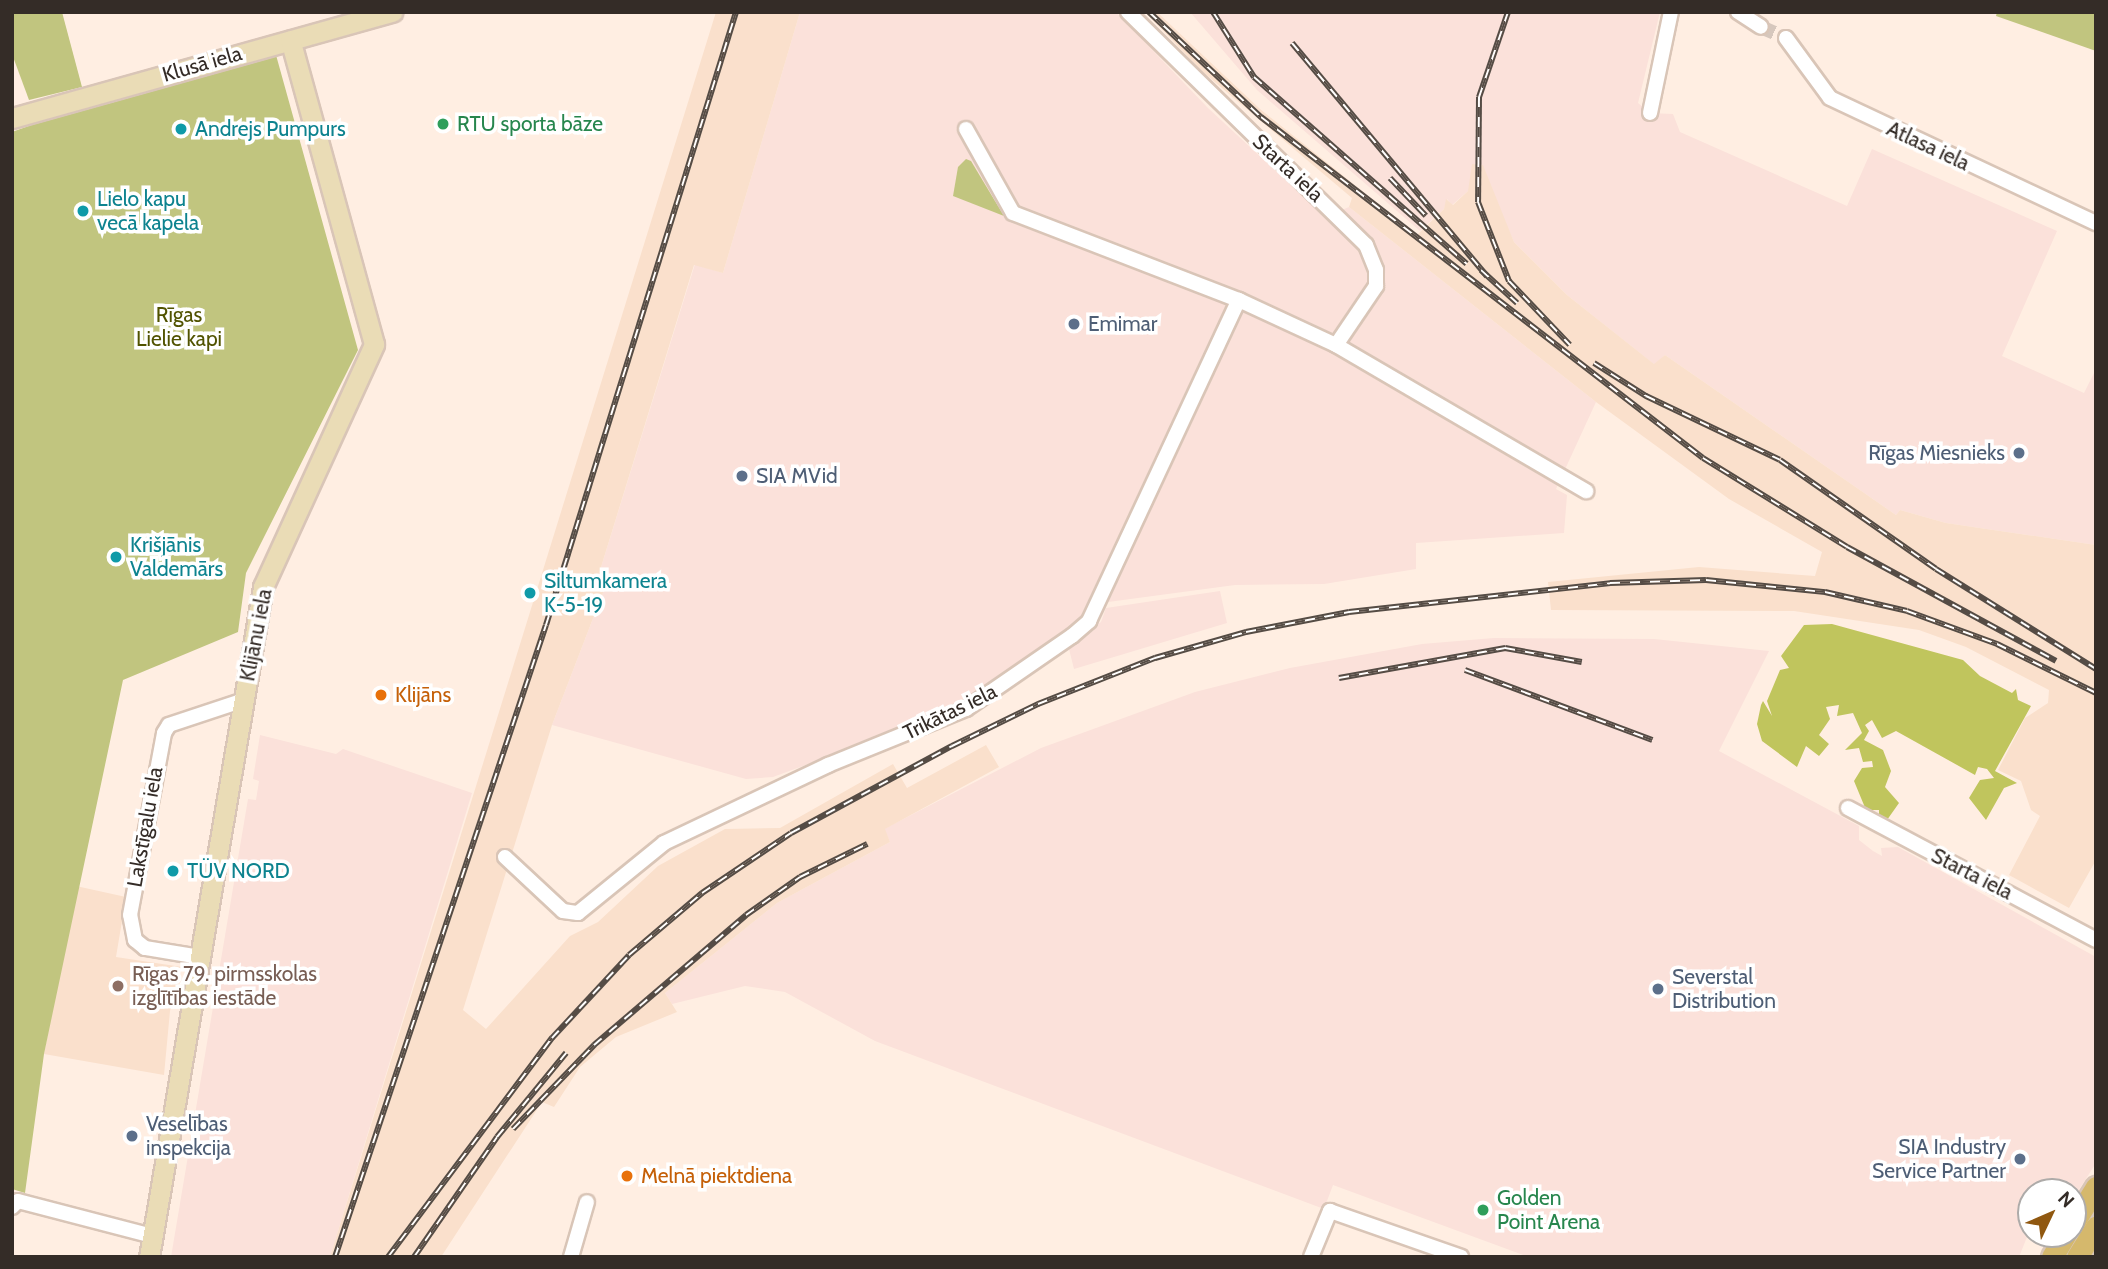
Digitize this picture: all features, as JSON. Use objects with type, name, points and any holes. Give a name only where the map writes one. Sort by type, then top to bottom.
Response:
[{"type":"main road","points":[[2077,1257],[2096,1227]]},
{"type":"street","name":"Klusā iela","points":[[12,118],[392,12]]},
{"type":"street","name":"Starta iela","points":[[1128,12],[1366,245],[1377,270],[1376,285],[1336,345]]},
{"type":"street","points":[[1650,113],[1671,12]]},
{"type":"street","points":[[1738,12],[1761,27]]},
{"type":"street","name":"Atlasa iela","points":[[1786,38],[1830,99],[2096,223]]},
{"type":"street","name":"Klijānu iela","points":[[149,1257],[263,587],[374,344],[290,40]]},
{"type":"street","points":[[967,129],[1013,213],[1239,300],[1336,345],[1586,491]]},
{"type":"street","name":"Trikātas iela","points":[[505,857],[563,911],[578,913],[664,843],[828,765],[966,709],[1072,636],[1089,621],[1239,300]]},
{"type":"street","name":"Lakstīgalu iela","points":[[200,957],[145,948],[135,940],[130,915],[164,733],[169,725],[244,700]]},
{"type":"street","name":"Starta iela","points":[[1847,808],[2096,940]]},
{"type":"street","points":[[12,1207],[18,1201],[152,1236]]},
{"type":"street","points":[[571,1257],[587,1202]]},
{"type":"street","points":[[1311,1257],[1330,1211],[1461,1257]]},
{"type":"shaded area","points":[[716,12],[800,12],[723,273],[694,265],[598,577],[607,582],[552,725],[463,1010],[486,1029],[570,936],[598,922],[658,866],[725,829],[780,828],[893,764],[907,788],[986,745],[999,767],[885,829],[890,842],[777,903],[665,993],[677,1012],[616,1037],[580,1067],[554,1107],[542,1102],[441,1257],[330,1257]]},
{"type":"shaded area","points":[[800,12],[1116,12],[1208,108],[1325,217],[1349,207],[1596,402],[1556,489],[1567,495],[1564,533],[1416,543],[1416,569],[1324,584],[1235,585],[1108,602],[960,708],[773,777],[746,779],[552,725],[607,582],[598,577],[695,264],[723,273]]},
{"type":"shaded area","points":[[1145,12],[1157,12],[1260,109],[1417,235],[1444,209],[1446,199],[1453,205],[1468,191],[1472,164],[1483,165],[1514,242],[1567,295],[1654,364],[1665,355],[1896,515],[1900,510],[1946,523],[2096,545],[2096,860],[2069,908],[2009,875],[2040,816],[2031,810],[2021,781],[1998,770],[2025,718],[2048,703],[2049,690],[1966,647],[1919,630],[1794,611],[1551,610],[1548,582],[1699,567],[1815,576],[1822,552],[1729,499],[1596,402],[1349,207],[1352,198],[1203,72]]},
{"type":"shaded area","points":[[1190,12],[1660,12],[1638,103],[1650,113],[1673,114],[1680,132],[1847,206],[1872,149],[2057,231],[2002,356],[2084,393],[2096,369],[2096,545],[1946,523],[1900,510],[1896,515],[1665,355],[1655,365],[1567,295],[1514,242],[1482,171],[1468,191],[1452,205],[1447,199],[1444,209],[1420,231],[1257,90]]},
{"type":"shaded area","points":[[1220,591],[1227,623],[1074,669],[1068,645],[1101,622],[1106,608]]},
{"type":"shaded area","points":[[1494,638],[1654,639],[1769,651],[1719,751],[1859,826],[1859,840],[1882,856],[1881,848],[1898,847],[2096,957],[2096,1163],[2086,1178],[2017,1178],[2017,1248],[2023,1248],[2019,1257],[1529,1257],[1333,1185],[1324,1209],[875,1041],[785,992],[745,986],[672,1004],[665,993],[777,903],[890,842],[884,829],[1041,748],[1195,692],[1290,668],[1422,644]]},
{"type":"shaded area","points":[[260,735],[336,754],[343,749],[472,793],[330,1257],[171,1257],[248,799],[256,800],[259,781],[253,779]]},
{"type":"shaded area","name":"Rīgas 79. pirmsskolas izglītības iestāde","points":[[76,886],[126,897],[116,957],[182,967],[170,1011],[164,1075],[44,1054]]},
{"type":"green space","points":[[12,12],[62,12],[82,87],[29,100],[12,54]]},
{"type":"green space","points":[[1997,12],[2096,12],[2096,51],[1996,16]]},
{"type":"green space","name":"Rīgas Lielie kapi","points":[[276,55],[358,350],[246,573],[238,632],[123,680],[44,1054],[25,1193],[12,1189],[12,132],[137,87],[107,104]]},
{"type":"green space","points":[[966,159],[971,161],[1004,216],[953,196],[958,167]]},
{"type":"green space","points":[[1832,624],[1963,660],[1980,676],[2012,693],[2016,689],[2018,700],[2031,706],[1995,771],[2017,783],[2004,788],[1986,820],[1969,798],[1980,780],[1994,778],[1987,769],[1978,767],[1975,775],[1896,731],[1882,738],[1872,720],[1865,725],[1869,731],[1864,740],[1883,750],[1891,771],[1885,787],[1899,803],[1887,820],[1879,817],[1879,810],[1866,810],[1854,781],[1862,768],[1873,767],[1872,761],[1863,762],[1859,748],[1845,750],[1862,733],[1853,713],[1837,716],[1839,705],[1826,707],[1830,719],[1819,735],[1829,744],[1819,756],[1806,746],[1797,767],[1762,741],[1757,724],[1761,705],[1763,701],[1772,716],[1767,701],[1780,670],[1789,668],[1781,656],[1804,625]]},
{"type":"tunnel","points":[[1761,27],[1786,38]]},
{"type":"railway","points":[[335,1257],[546,625],[736,12]]},
{"type":"railway","points":[[1149,12],[1261,117],[1703,458],[1847,547],[2056,661]]},
{"type":"railway","points":[[1213,12],[1254,77],[1467,264]]},
{"type":"railway","points":[[1508,12],[1479,97],[1478,202],[1509,281],[1570,345]]},
{"type":"railway","points":[[1292,43],[1487,276]]},
{"type":"railway","points":[[1390,178],[1426,216]]},
{"type":"railway","points":[[1481,270],[1517,303]]},
{"type":"railway","points":[[1594,363],[1646,396],[1780,460],[1936,569],[2096,669]]},
{"type":"railway","points":[[388,1257],[552,1038],[629,955],[702,893],[791,833],[952,746],[1038,704],[1155,658],[1246,632],[1349,612],[1610,583],[1706,580],[1825,592],[1907,611],[1997,644],[2096,693]]},
{"type":"railway","points":[[1339,678],[1505,648],[1582,662]]},
{"type":"railway","points":[[1465,670],[1652,740]]},
{"type":"railway","points":[[513,1129],[594,1045],[746,915],[800,877],[867,844]]},
{"type":"railway","points":[[414,1257],[497,1137],[566,1053]]},
{"type":"place","name":"RTU sporta bāze","points":[[443,124]]},
{"type":"place","name":"Andrejs Pumpurs","points":[[181,129]]},
{"type":"place","name":"Lielo kapu vecā kapela","points":[[83,211]]},
{"type":"place","name":"Emimar","points":[[1074,324]]},
{"type":"place","name":"Rīgas Miesnieks","points":[[2019,453]]},
{"type":"place","name":"SIA MVid","points":[[742,476]]},
{"type":"place","name":"Krišjānis Valdemārs","points":[[116,557]]},
{"type":"place","name":"Siltumkamera K-5-19","points":[[530,593]]},
{"type":"place","name":"Klijāns","points":[[381,695]]},
{"type":"place","name":"TÜV NORD","points":[[173,871]]},
{"type":"place","name":"Rīgas 79. pirmsskolas izglītības iestāde","points":[[118,986]]},
{"type":"place","name":"Severstal Distribution","points":[[1658,989]]},
{"type":"place","name":"Veselības inspekcija","points":[[132,1136]]},
{"type":"place","name":"SIA Industry Service Partner","points":[[2020,1159]]},
{"type":"place","name":"Melnā piektdiena","points":[[627,1176]]},
{"type":"place","name":"Golden Point Arena","points":[[1483,1210]]}]
